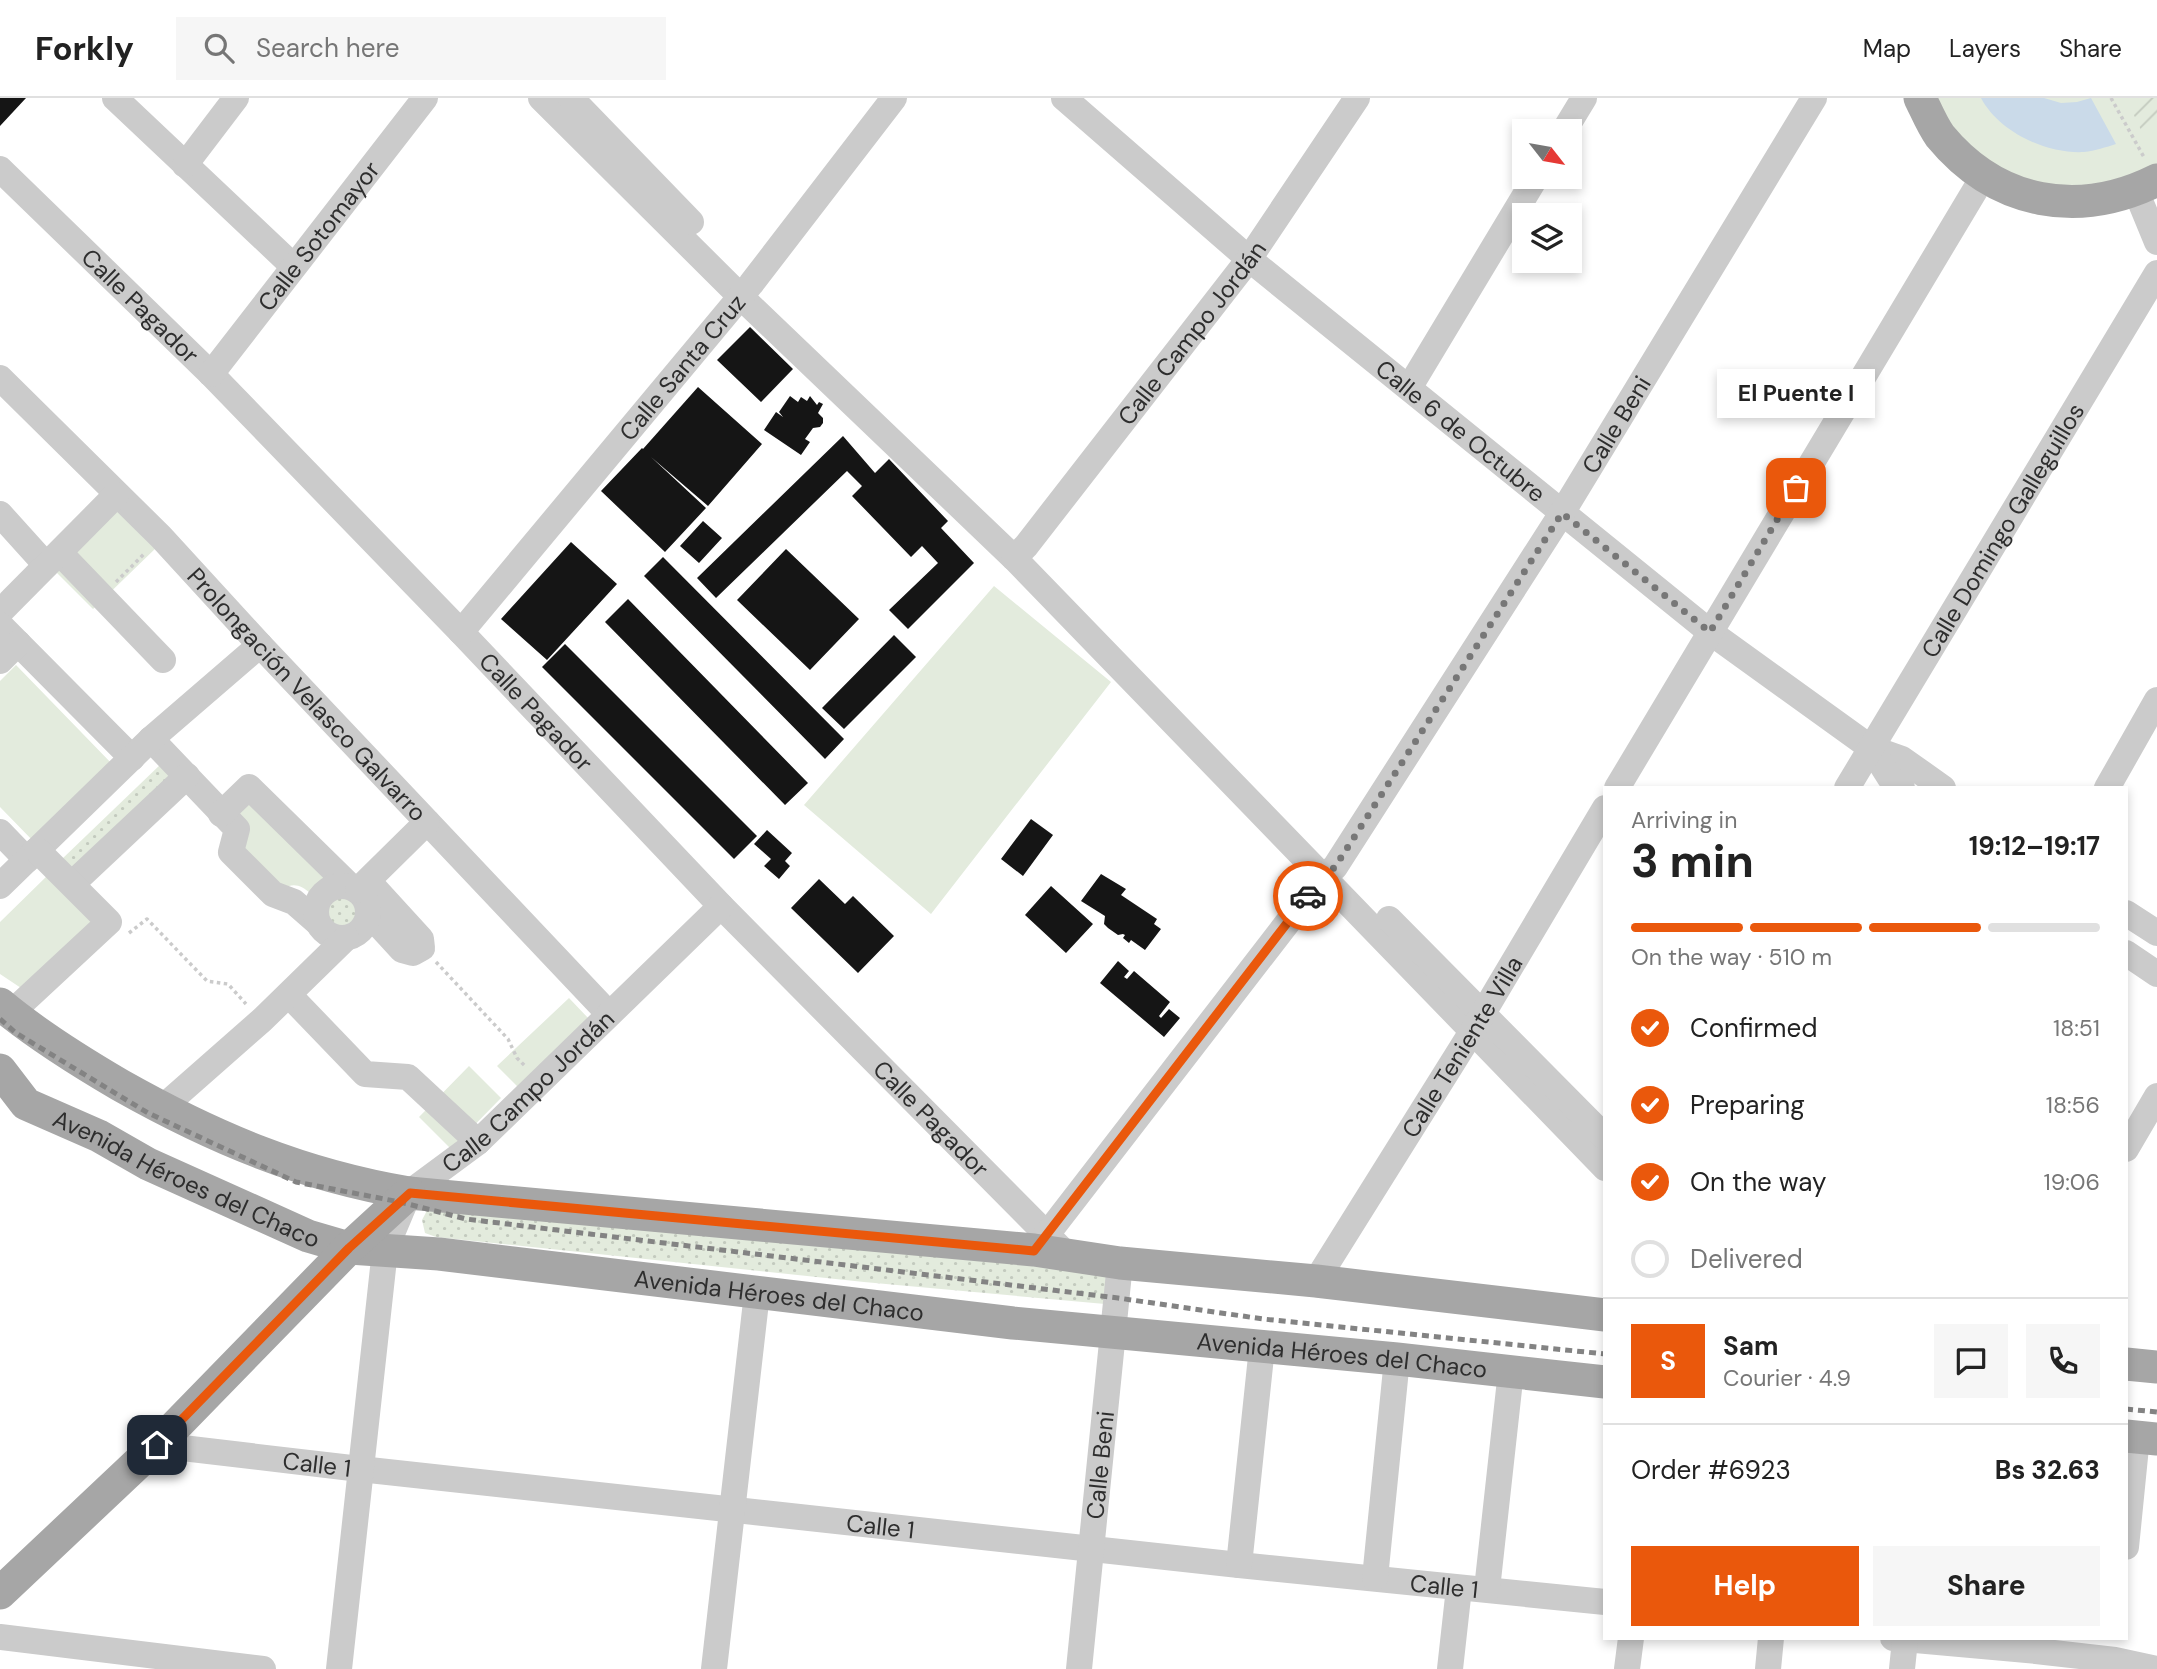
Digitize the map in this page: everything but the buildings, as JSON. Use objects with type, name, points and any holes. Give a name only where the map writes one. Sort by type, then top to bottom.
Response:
[{"type":"main road","points":[[1920,98],[1940,135],[1983,177],[2031,198],[2084,203],[2148,179]]},
{"type":"main road","points":[[5,1009],[82,1063],[162,1108],[250,1150],[320,1174],[410,1193],[1051,1247],[1120,1263],[1316,1281],[1603,1315]]},
{"type":"main road","name":"Avenida Héroes del Chaco","points":[[0,1070],[13,1103],[99,1136],[148,1164],[308,1236],[349,1248],[439,1254],[1114,1333],[1397,1359],[1603,1382]]},
{"type":"main road","name":"Calle Campo Jordán","points":[[0,1592],[157,1445],[349,1248],[410,1193]]},
{"type":"main road","points":[[2128,1364],[2157,1367]]},
{"type":"street","points":[[115,98],[293,266]]},
{"type":"street","points":[[185,165],[236,98]]},
{"type":"street","name":"Calle Sotomayor","points":[[211,374],[425,98]]},
{"type":"street","points":[[541,98],[1020,552],[1329,872],[1478,1021],[1603,1134]]},
{"type":"street","points":[[572,98],[746,290]]},
{"type":"street","name":"Calle Santa Cruz","points":[[461,632],[746,290],[894,98]]},
{"type":"street","name":"Calle 6 de Octubre","points":[[1064,98],[1249,260],[1562,513],[1710,632],[1871,748]]},
{"type":"street","name":"Calle Campo Jordán","points":[[1020,552],[1249,260],[1357,98]]},
{"type":"street","points":[[1571,119],[1584,98]]},
{"type":"street","name":"Calle Beni","points":[[1051,1247],[1329,872],[1562,513],[1814,98]]},
{"type":"street","name":"Calle Pagador","points":[[0,169],[211,374],[1051,1247]]},
{"type":"street","points":[[1618,786],[1983,177]]},
{"type":"street","points":[[2148,179],[2157,242]]},
{"type":"street","points":[[1409,388],[1529,189]]},
{"type":"street","name":"Calle Domingo Galleguillos","points":[[1848,786],[2157,274]]},
{"type":"street","name":"Prolongación Velasco Galvarro","points":[[0,378],[161,537],[610,1014]]},
{"type":"street","points":[[0,612],[116,495]]},
{"type":"street","points":[[0,514],[102,596],[163,660]]},
{"type":"street","points":[[0,886],[151,739],[260,645]]},
{"type":"street","points":[[4,650],[132,758]]},
{"type":"street","points":[[2109,786],[2157,700]]},
{"type":"street","points":[[151,739],[237,829],[231,852],[274,894],[295,902],[330,935],[346,938]]},
{"type":"street","points":[[1871,748],[1890,778],[1900,786]]},
{"type":"street","points":[[1871,748],[1902,759],[1940,786]]},
{"type":"street","points":[[72,884],[187,776]]},
{"type":"street","points":[[221,814],[249,787],[361,893],[402,950],[413,954],[422,948]]},
{"type":"street","name":"Calle Teniente Villa","points":[[1316,1281],[1478,1021],[1603,811]]},
{"type":"street","points":[[162,1108],[262,1020],[346,938],[362,929],[361,893],[427,822]]},
{"type":"street","points":[[0,832],[72,884],[108,922],[5,1009]]},
{"type":"street","points":[[318,923],[316,906],[319,898],[332,887],[361,893]]},
{"type":"street","name":"Calle Campo Jordán","points":[[410,1193],[478,1142],[721,906]]},
{"type":"street","points":[[2128,914],[2157,933]]},
{"type":"street","points":[[2128,954],[2157,974]]},
{"type":"street","points":[[289,995],[365,1074],[408,1077],[478,1142]]},
{"type":"street","points":[[1478,1021],[1603,1166]]},
{"type":"street","points":[[2128,1146],[2157,1096]]},
{"type":"street","points":[[339,1669],[385,1250],[410,1193]]},
{"type":"street","name":"Calle Beni","points":[[1079,1669],[1120,1263]]},
{"type":"street","points":[[714,1669],[757,1293]]},
{"type":"street","points":[[1239,1565],[1262,1347]]},
{"type":"street","points":[[1375,1578],[1397,1359]]},
{"type":"street","points":[[1487,1589],[1511,1371]]},
{"type":"street","points":[[2128,1532],[2140,1438]]},
{"type":"street","name":"Calle 1","points":[[157,1445],[1091,1549],[1603,1602]]},
{"type":"street","points":[[1450,1669],[1459,1588]]},
{"type":"street","points":[[0,1637],[262,1669]]},
{"type":"street","points":[[1627,1669],[1631,1640]]},
{"type":"street","points":[[1768,1669],[1771,1640]]},
{"type":"street","points":[[1899,1640],[1902,1669]]},
{"type":"street","points":[[1929,1640],[1989,1642],[2036,1660],[2116,1649],[2157,1669]]},
{"type":"path","points":[[2111,98],[2148,179]]},
{"type":"path","points":[[102,596],[161,537]]},
{"type":"path","points":[[108,922],[125,937],[147,919],[207,981],[228,984],[262,1020]]},
{"type":"path","points":[[422,948],[508,1040],[517,1058],[541,1081]]},
{"type":"shaded area","points":[[1930,98],[2157,98],[2157,169],[2080,196],[1983,168]]},
{"type":"shaded area","points":[[2139,98],[2157,98],[2157,120],[2142,132],[2131,109]]},
{"type":"shaded area","points":[[119,509],[158,546],[93,609],[55,571]]},
{"type":"shaded area","points":[[994,586],[1111,682],[931,914],[804,805]]},
{"type":"shaded area","points":[[16,665],[115,767],[36,844],[0,807],[0,681]]},
{"type":"shaded area","points":[[162,763],[172,774],[72,869],[62,859]]},
{"type":"shaded area","points":[[254,802],[333,880],[324,883],[312,894],[297,886],[281,889],[243,854],[232,814]]},
{"type":"shaded area","points":[[49,874],[96,925],[27,992],[0,974],[0,922]]},
{"type":"shaded area","points":[[341,894],[354,899],[359,912],[354,925],[341,930],[328,925],[323,912],[328,899]]},
{"type":"shaded area","points":[[569,998],[589,1019],[518,1087],[497,1066]]},
{"type":"shaded area","points":[[469,1066],[501,1098],[451,1149],[419,1117]]},
{"type":"shaded area","points":[[431,1203],[1112,1274],[1105,1304],[864,1282],[436,1237],[425,1233],[422,1220]]},
{"type":"water","points":[[1981,98],[2044,98],[2061,103],[2091,98],[2116,144],[2084,152],[2069,152],[2039,145],[2011,131],[1989,110]]},
{"type":"railway","points":[[0,1019],[16,1033],[148,1113],[296,1182],[400,1202],[466,1219],[1118,1298],[1263,1319],[1603,1354]]},
{"type":"railway","points":[[2128,1409],[2157,1412]]},
{"type":"way so far","points":[[1308,896],[1335,867],[1562,513],[1710,632],[1796,488]]},
{"type":"place","name":"El Puente I","points":[[1796,488]]},
{"type":"route","points":[[157,1445],[349,1248],[410,1193],[1034,1251],[1308,896]]}]
